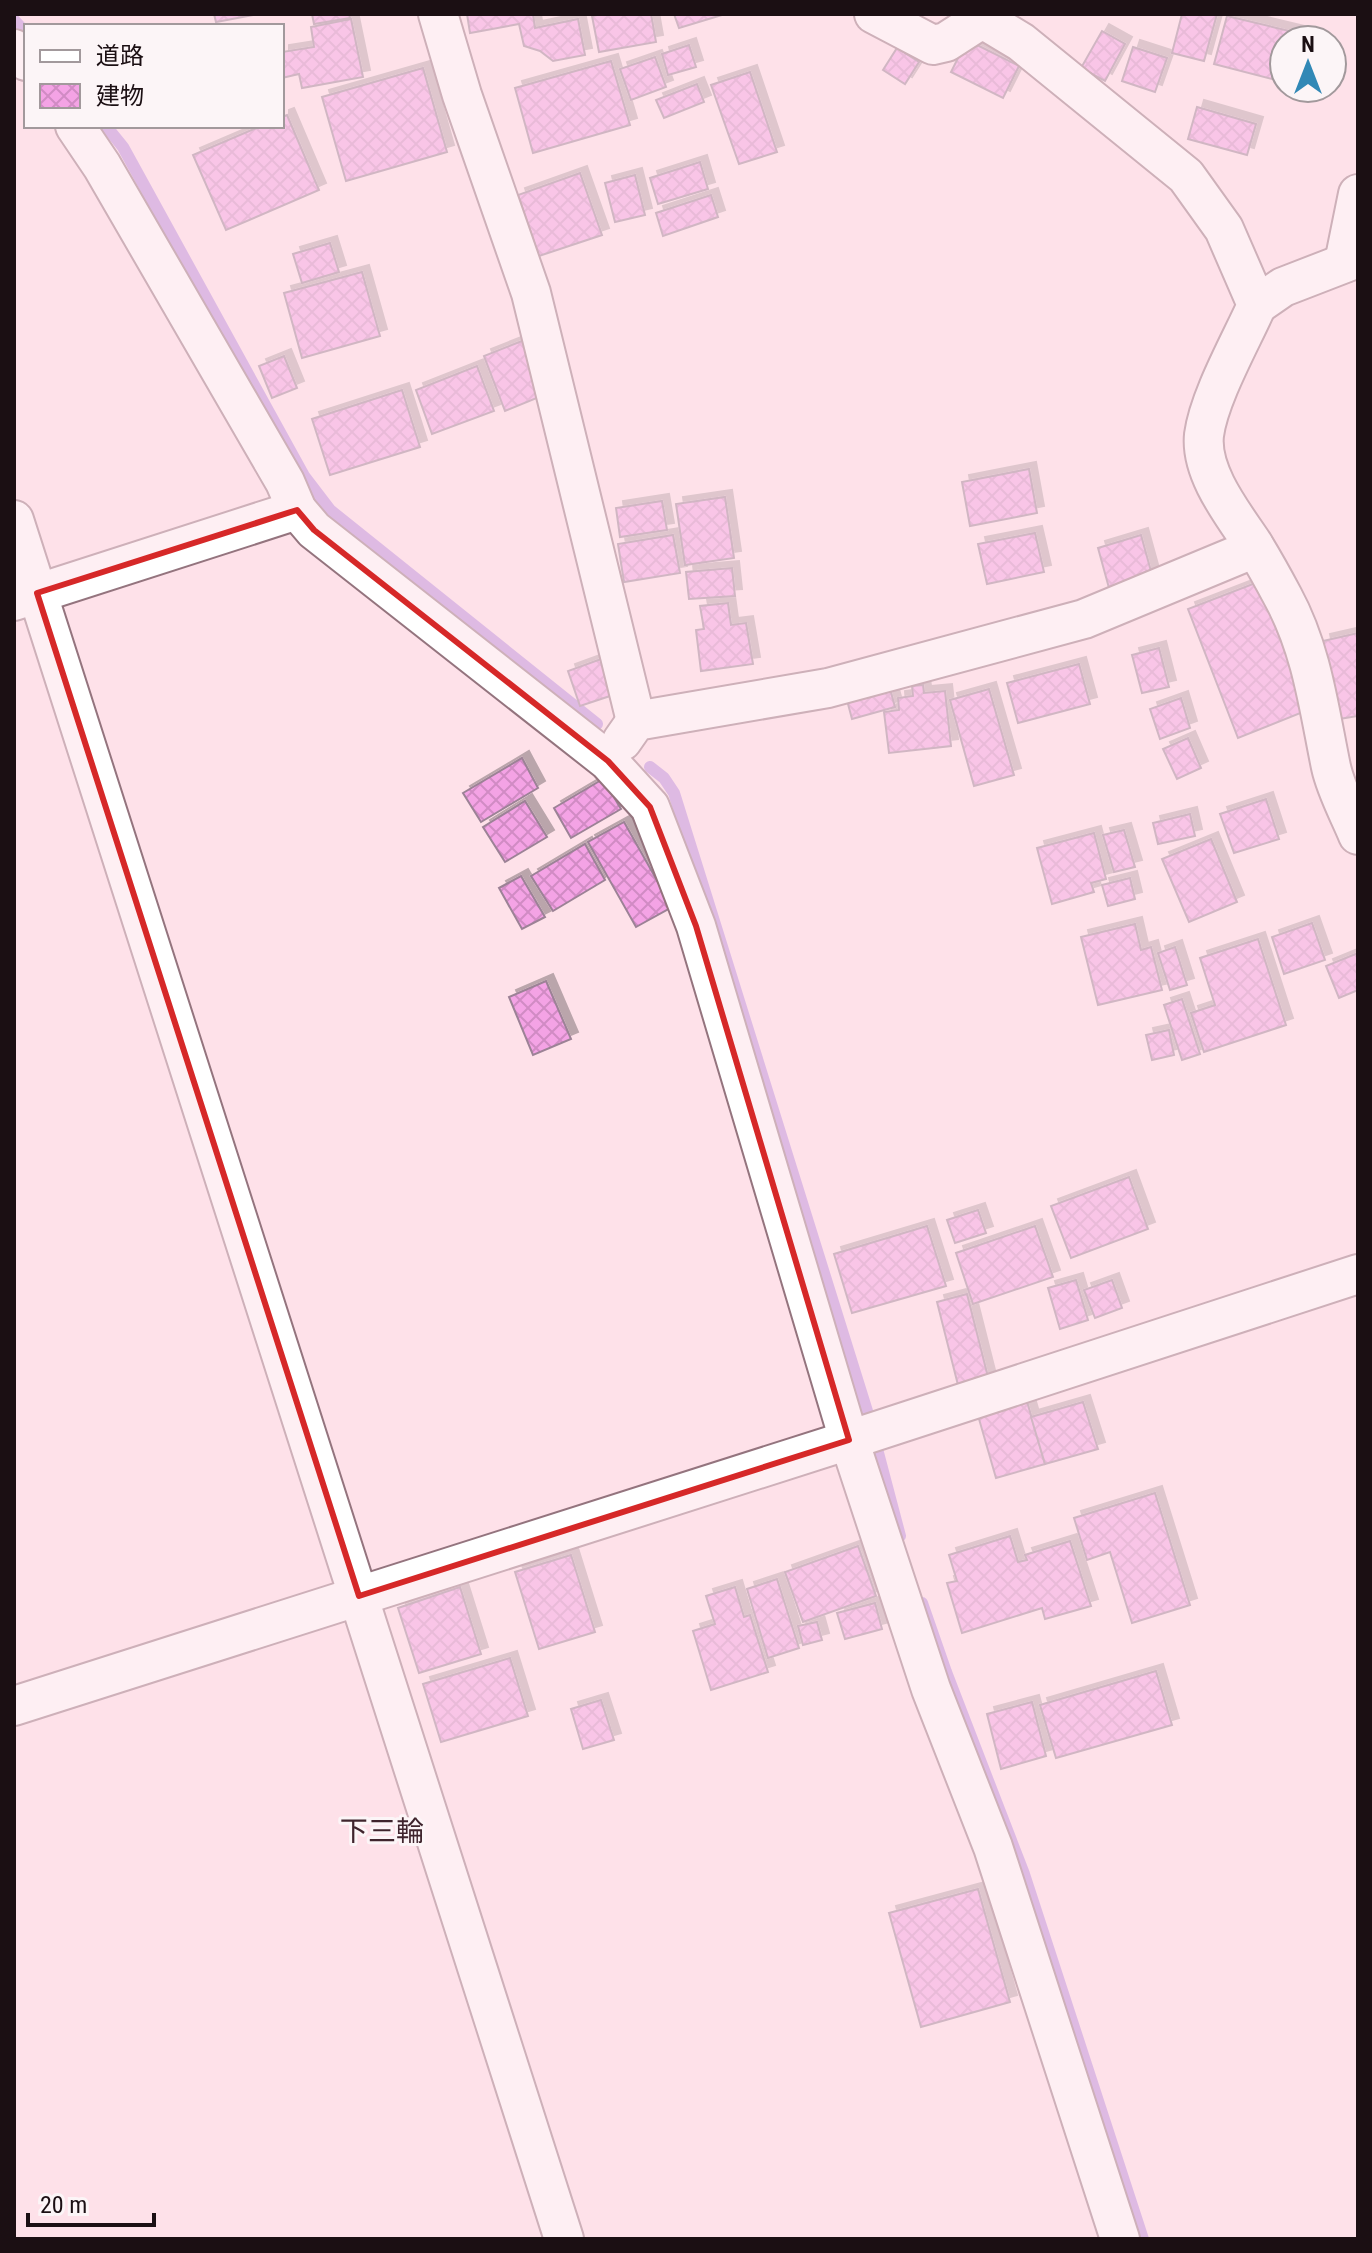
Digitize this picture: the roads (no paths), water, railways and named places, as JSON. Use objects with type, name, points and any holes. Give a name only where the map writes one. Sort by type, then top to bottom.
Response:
[{"type":"street","points":[[438,14],[462,95],[531,293],[636,721]]},
{"type":"street","points":[[874,14],[933,45],[946,42],[977,22],[986,21],[1021,42],[1186,176],[1224,229],[1257,305]]},
{"type":"street","points":[[76,128],[110,180],[285,482],[297,510],[314,530],[608,761],[650,807],[696,926],[865,1435],[931,1689],[993,1847],[1120,2239]]},
{"type":"street","points":[[1358,194],[1351,261],[1283,287],[1257,305],[1214,399],[1204,436],[1206,461],[1223,499],[1285,600],[1305,646],[1332,770],[1358,835]]},
{"type":"street","points":[[26,597],[297,510]]},
{"type":"street","points":[[14,520],[26,597],[359,1596],[564,2239]]},
{"type":"street","points":[[608,761],[636,721],[828,688],[1084,619],[1255,548]]},
{"type":"street","points":[[14,1706],[865,1435],[1358,1274]]},
{"type":"waterway","points":[[14,20],[24,31]]},
{"type":"waterway","points":[[108,128],[123,147],[304,476],[330,510],[597,724]]},
{"type":"waterway","points":[[650,767],[664,778],[674,793],[867,1411],[900,1536]]},
{"type":"waterway","points":[[922,1603],[1024,1874],[1143,2239]]},
{"type":"district","name":"下三輪","points":[[382,1831]]}]
